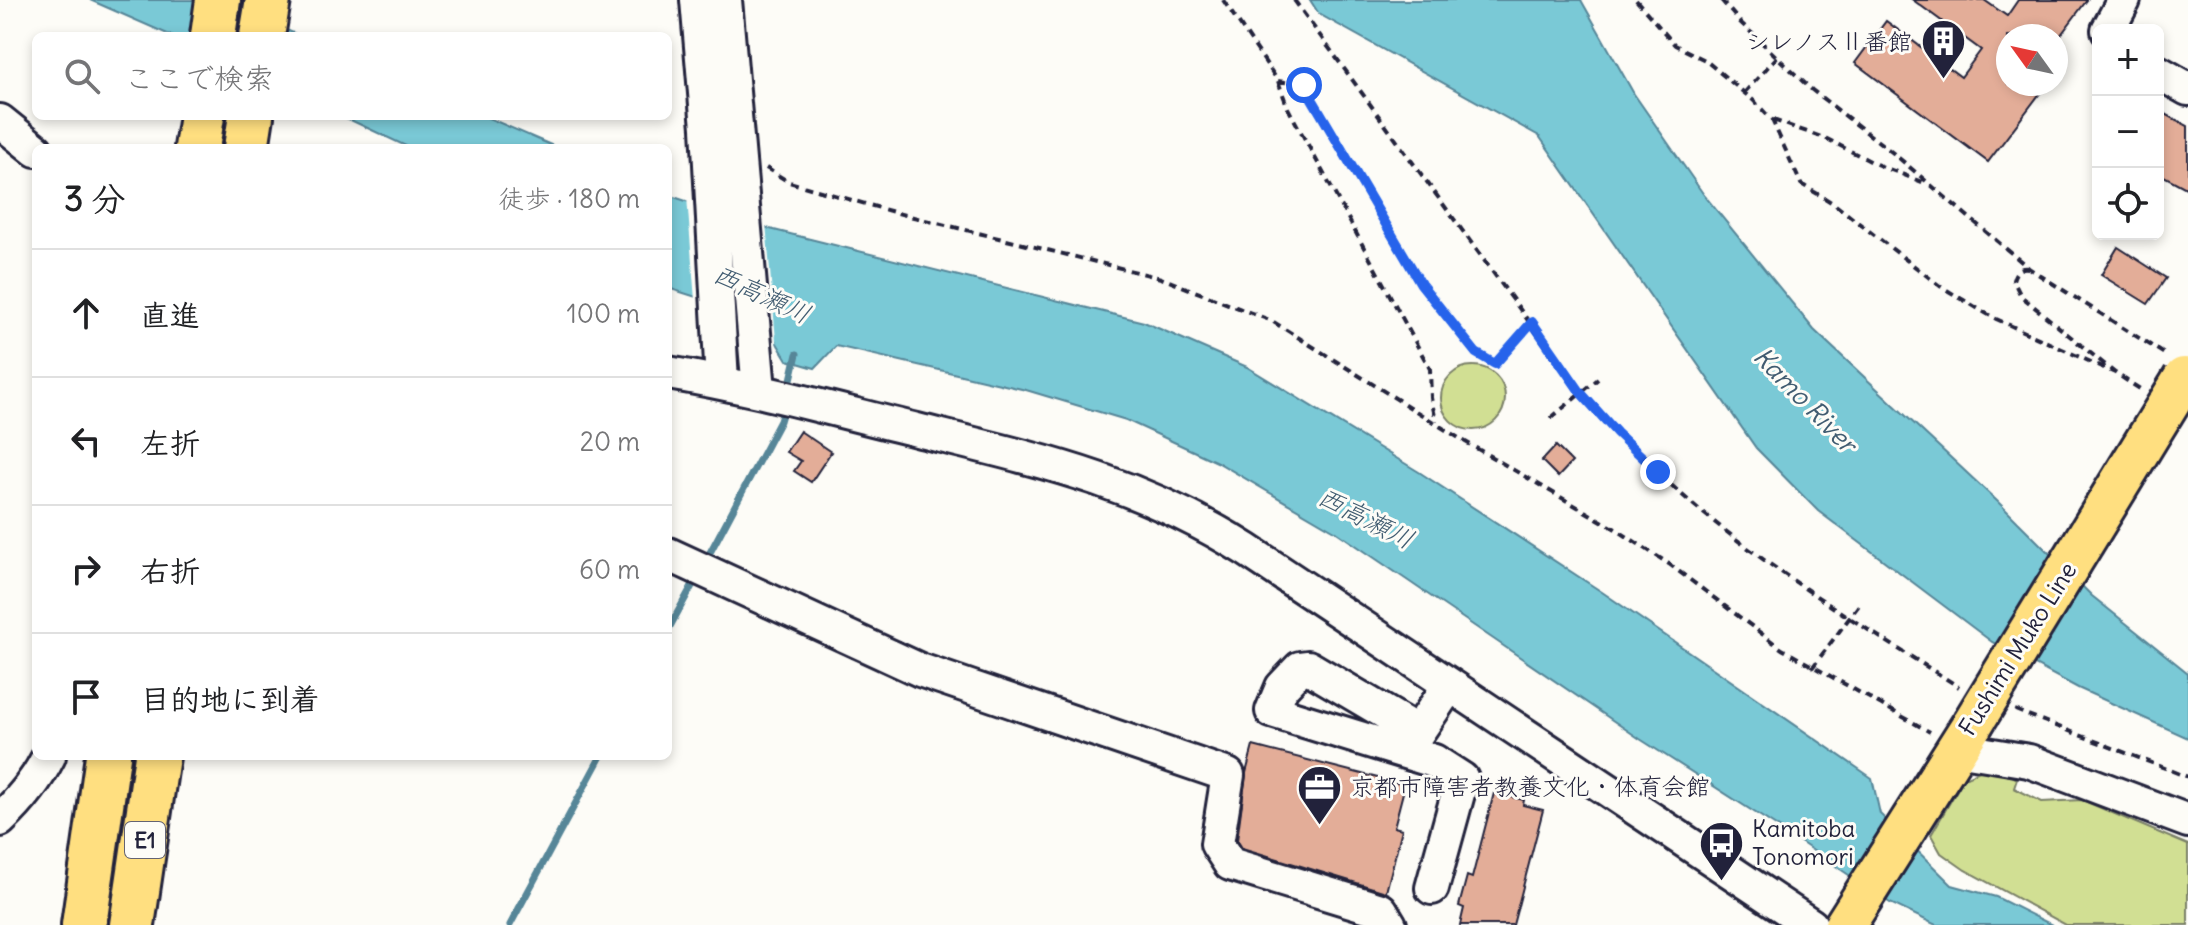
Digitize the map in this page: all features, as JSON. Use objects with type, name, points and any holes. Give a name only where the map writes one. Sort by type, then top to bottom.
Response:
[{"type":"highway","points":[[214,32],[218,0]]},
{"type":"highway","points":[[263,32],[268,0]]},
{"type":"highway","points":[[198,144],[201,120]]},
{"type":"highway","points":[[247,144],[250,120]]},
{"type":"highway","name":"E1","points":[[84,925],[107,760]]},
{"type":"highway","name":"E1","points":[[132,925],[156,760]]},
{"type":"main road","name":"Fushimi Muko Line","points":[[1834,924],[1967,726],[2174,376]]},
{"type":"street","points":[[697,0],[728,135],[759,390]]},
{"type":"street","points":[[722,382],[728,135],[725,0]]},
{"type":"street","points":[[2111,24],[2124,0]]},
{"type":"street","points":[[2164,75],[2188,89]]},
{"type":"street","points":[[0,121],[32,147]]},
{"type":"street","points":[[672,374],[759,390],[1001,449],[1080,471],[1143,494],[1197,520],[1235,543],[1705,853],[1834,924]]},
{"type":"street","points":[[672,556],[920,670],[1228,775],[1217,844],[1230,864],[1381,910],[1390,925]]},
{"type":"street","points":[[1432,888],[1462,779],[1434,761],[1272,711],[1282,687],[1300,668],[1308,667],[1418,732],[1449,686]]},
{"type":"street","points":[[1967,726],[2029,761],[2188,821]]},
{"type":"street","points":[[0,820],[42,771],[47,760]]},
{"type":"path","points":[[1223,0],[1278,81],[1288,108],[1430,369],[1436,421]]},
{"type":"path","points":[[1294,0],[1581,393],[1617,433],[1707,516],[1849,617],[1967,726]]},
{"type":"path","points":[[1636,0],[1675,45],[1705,60],[1772,120],[1801,184],[1833,203],[1940,286],[1994,318],[2115,373],[2174,376]]},
{"type":"path","points":[[1721,0],[1812,90],[1933,186],[2030,269],[2174,376]]},
{"type":"path","points":[[1744,93],[1777,57]]},
{"type":"path","points":[[1278,81],[1304,85],[1421,284],[1476,353],[1495,364],[1532,322]]},
{"type":"path","points":[[1772,120],[1827,139],[1876,164],[1933,186]]},
{"type":"path","points":[[728,135],[789,182],[897,213],[1161,278],[1272,321],[1462,440],[1614,528],[1669,564],[1751,628],[1812,668],[1967,726],[2188,777]]},
{"type":"path","points":[[2030,269],[2021,268],[2015,273],[2013,280],[2018,292],[2115,373]]},
{"type":"path","points":[[1551,418],[1598,379]]},
{"type":"path","points":[[1812,668],[1862,601]]},
{"type":"green space","points":[[1473,366],[1491,372],[1499,380],[1505,398],[1499,416],[1491,424],[1473,430],[1455,424],[1447,416],[1441,398],[1447,380],[1455,372]]},
{"type":"green space","points":[[1993,765],[2017,779],[2014,788],[2042,802],[2082,800],[2188,845],[2188,925],[2066,925],[1965,870],[1941,853],[1931,835],[1964,778]]},
{"type":"water","points":[[90,0],[219,0],[291,32],[163,32]]},
{"type":"water","name":"Kamo River","points":[[1310,0],[1581,0],[1634,94],[1704,195],[1814,330],[1997,501],[2092,596],[2188,673],[2188,738],[2078,688],[1992,642],[1818,511],[1756,448],[1539,136],[1319,14]]},
{"type":"water","points":[[350,120],[493,120],[549,144],[402,144]]},
{"type":"water","name":"西高瀬川","points":[[672,196],[770,229],[1144,322],[1247,367],[1419,472],[1602,592],[1872,778],[1880,814],[1952,885],[1996,897],[2052,925],[1936,925],[1890,903],[1640,739],[1335,531],[1217,462],[1126,420],[1026,390],[836,346],[815,368],[787,360],[762,318],[672,289]]},
{"type":"pier","points":[[687,197],[766,223],[777,352],[759,322],[695,301]]},
{"type":"building","name":"シレノスⅡ番館","points":[[1913,0],[1984,0],[2007,16],[2018,0],[2087,0],[2068,25],[1996,24],[1996,96],[2038,96],[1988,162],[1855,63],[1886,21],[1961,77],[1981,50]]},
{"type":"building","points":[[2164,113],[2188,126],[2188,189],[2164,176]]},
{"type":"building","points":[[2118,247],[2166,278],[2148,304],[2101,275]]},
{"type":"building","points":[[800,431],[831,452],[811,482],[794,471],[801,461],[786,452]]},
{"type":"building","points":[[1556,446],[1572,462],[1558,477],[1542,461]]},
{"type":"building","points":[[1253,746],[1405,785],[1394,827],[1402,829],[1386,892],[1242,848],[1237,840]]},
{"type":"building","points":[[1494,793],[1524,800],[1523,805],[1543,810],[1513,925],[1460,925],[1464,908],[1459,906],[1467,876],[1472,878]]},
{"type":"waterway","points":[[789,388],[797,354]]},
{"type":"waterway","points":[[706,560],[780,421],[785,404]]},
{"type":"waterway","points":[[672,623],[698,575]]},
{"type":"waterway","points":[[510,925],[599,760]]},
{"type":"place","name":"シレノスⅡ番館","points":[[1943,81]]},
{"type":"place","name":"京都市障害者教養文化・体育会館","points":[[1319,826]]},
{"type":"place","name":"Kamitoba Tonomori","points":[[1721,882]]},
{"type":"route","points":[[1304,85],[1421,284],[1476,353],[1495,364],[1532,322],[1581,393],[1658,472]]}]
